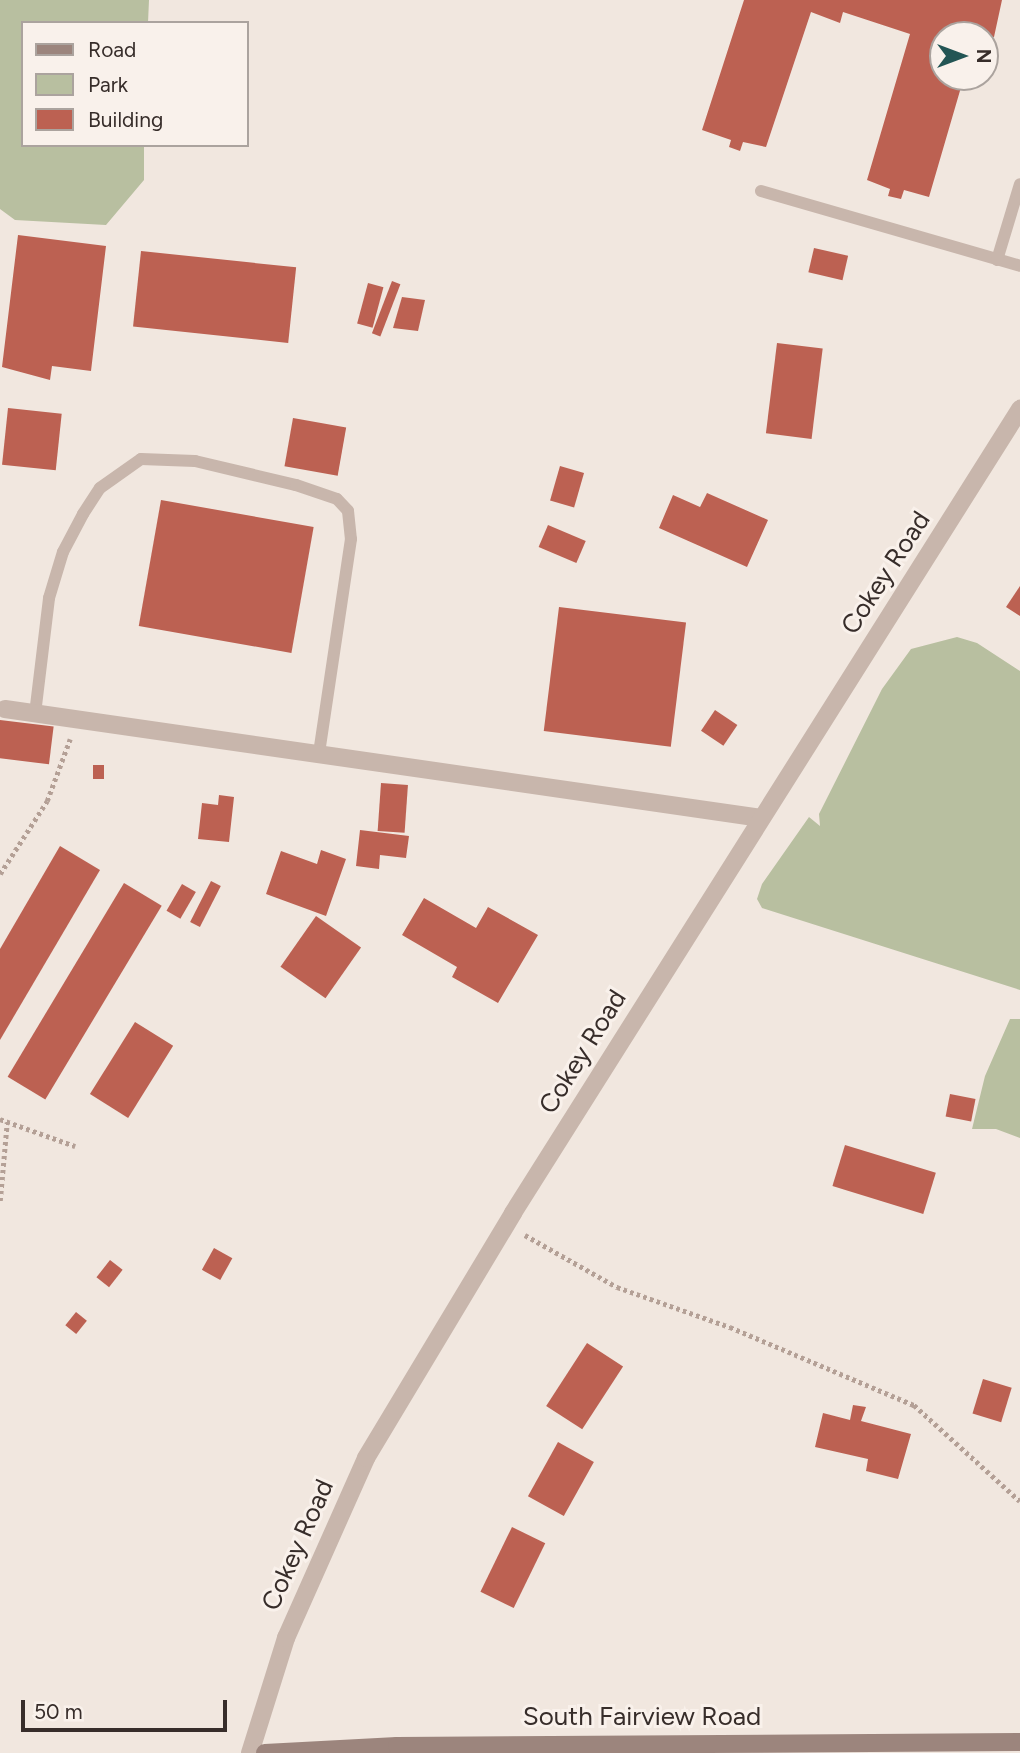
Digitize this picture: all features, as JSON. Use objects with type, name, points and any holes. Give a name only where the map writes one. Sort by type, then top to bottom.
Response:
[{"type":"main road","name":"South Fairview Road","points":[[265,1753],[397,1746],[1020,1742]]},
{"type":"street","name":"Cokey Road","points":[[250,1753],[286,1638],[366,1458],[506,1223],[1020,409]]},
{"type":"street","points":[[5,709],[761,818]]},
{"type":"lane","points":[[997,260],[1020,184]]},
{"type":"lane","points":[[761,191],[1020,266]]},
{"type":"lane","points":[[35,713],[49,598],[63,552],[83,514],[100,488],[141,460],[195,461],[296,485],[337,499],[348,511],[351,539],[319,754]]},
{"type":"path","points":[[0,874],[47,801],[62,755],[80,720]]},
{"type":"path","points":[[0,1119],[75,1146]]},
{"type":"path","points":[[0,1201],[7,1122]]},
{"type":"path","points":[[506,1223],[574,1266],[617,1287],[730,1326],[914,1405],[1020,1501]]},
{"type":"green space","points":[[0,0],[149,0],[148,21],[21,21],[21,147],[144,147],[144,180],[106,225],[15,220],[0,209]]},
{"type":"green space","points":[[957,637],[977,643],[1020,671],[1020,990],[762,908],[757,899],[762,884],[809,817],[820,826],[819,814],[882,689],[911,649]]},
{"type":"green space","points":[[1010,1019],[1020,1019],[1020,1138],[996,1129],[972,1129],[985,1076]]},
{"type":"building","points":[[744,0],[1002,0],[997,21],[929,21],[929,91],[960,91],[929,197],[904,190],[901,199],[888,196],[890,189],[867,180],[910,34],[843,12],[840,23],[811,12],[766,147],[743,142],[740,151],[729,147],[731,140],[702,130]]},
{"type":"building","points":[[18,235],[106,246],[91,371],[52,366],[50,380],[2,367]]},
{"type":"building","points":[[814,248],[848,256],[842,280],[808,272]]},
{"type":"building","points":[[141,251],[296,267],[288,343],[133,327]]},
{"type":"building","points":[[392,281],[400,284],[380,337],[372,333]]},
{"type":"building","points":[[368,283],[383,287],[373,328],[357,324]]},
{"type":"building","points":[[402,297],[425,300],[418,331],[393,328]]},
{"type":"building","points":[[777,343],[823,349],[812,439],[766,433]]},
{"type":"building","points":[[8,408],[62,414],[56,470],[2,465]]},
{"type":"building","points":[[293,418],[346,427],[338,476],[284,466]]},
{"type":"building","points":[[560,466],[584,473],[574,507],[550,501]]},
{"type":"building","points":[[707,493],[768,520],[747,567],[659,528],[673,495],[700,507]]},
{"type":"building","points":[[161,500],[314,527],[291,653],[139,626]]},
{"type":"building","points":[[548,525],[586,541],[576,563],[539,547]]},
{"type":"building","points":[[1020,586],[1020,616],[1006,607]]},
{"type":"building","points":[[559,607],[686,623],[671,747],[544,731]]},
{"type":"building","points":[[715,710],[737,725],[723,746],[701,731]]},
{"type":"building","points":[[0,720],[54,727],[49,764],[0,758]]},
{"type":"building","points":[[93,765],[104,765],[104,779],[93,779]]},
{"type":"building","points":[[381,783],[408,785],[405,833],[378,831]]},
{"type":"building","points":[[219,795],[234,797],[229,842],[198,839],[202,803],[218,805]]},
{"type":"building","points":[[360,830],[409,836],[406,858],[380,855],[379,869],[356,866]]},
{"type":"building","points":[[60,846],[100,870],[0,1040],[0,949]]},
{"type":"building","points":[[321,850],[346,859],[326,916],[266,894],[281,851],[317,864]]},
{"type":"building","points":[[211,881],[221,886],[200,927],[190,922]]},
{"type":"building","points":[[124,883],[162,906],[45,1099],[8,1077]]},
{"type":"building","points":[[182,884],[196,892],[180,919],[166,911]]},
{"type":"building","points":[[424,898],[476,928],[488,907],[538,935],[498,1003],[452,977],[457,967],[402,935]]},
{"type":"building","points":[[316,916],[361,948],[325,998],[280,967]]},
{"type":"building","points":[[135,1022],[173,1046],[128,1118],[90,1094]]},
{"type":"building","points":[[950,1094],[976,1099],[971,1122],[946,1117]]},
{"type":"building","points":[[845,1145],[936,1173],[923,1214],[832,1186]]},
{"type":"building","points":[[214,1248],[232,1258],[220,1280],[202,1270]]},
{"type":"building","points":[[110,1260],[123,1270],[109,1287],[96,1277]]},
{"type":"building","points":[[76,1312],[87,1321],[76,1334],[65,1325]]},
{"type":"building","points":[[587,1343],[623,1366],[582,1429],[546,1406]]},
{"type":"building","points":[[983,1379],[1012,1388],[1001,1422],[972,1413]]},
{"type":"building","points":[[853,1405],[866,1407],[861,1421],[911,1434],[898,1479],[866,1471],[868,1459],[815,1447],[823,1413],[850,1420]]},
{"type":"building","points":[[558,1442],[594,1462],[564,1516],[528,1496]]},
{"type":"building","points":[[512,1527],[545,1543],[514,1608],[480,1592]]}]
